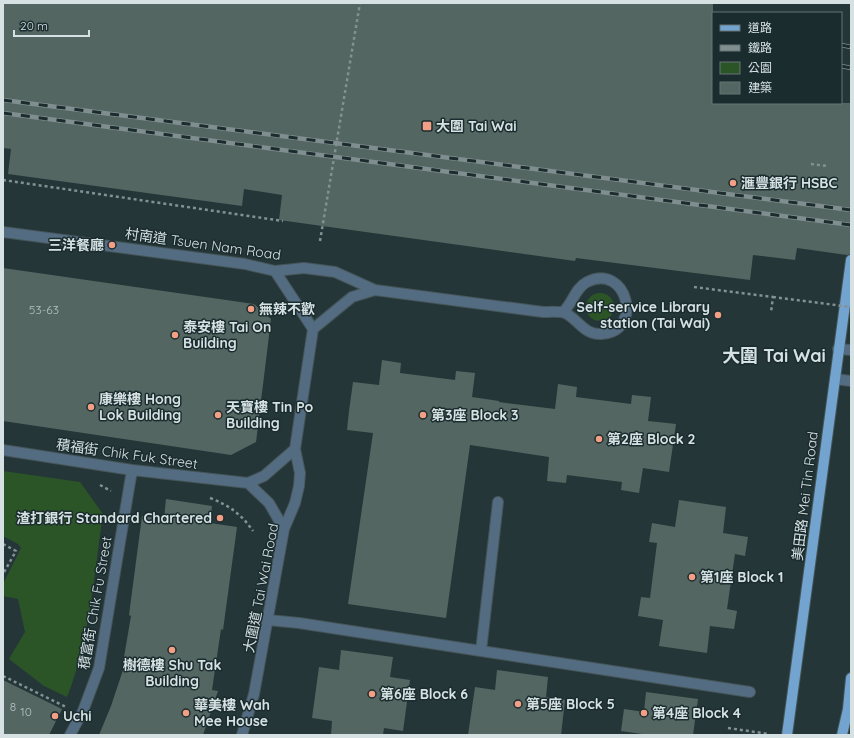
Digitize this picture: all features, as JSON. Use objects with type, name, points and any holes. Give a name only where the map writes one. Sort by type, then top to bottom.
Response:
[{"type":"main road","name":"美田路 Mei Tin Road","points":[[787,735],[851,260]]},
{"type":"main road","points":[[842,735],[848,709],[851,678]]},
{"type":"street","name":"村南道 Tsuen Nam Road","points":[[3,232],[245,264],[275,271],[304,268],[335,272],[376,290],[543,312],[563,312]]},
{"type":"street","points":[[275,271],[313,329],[352,297],[376,290]]},
{"type":"street","points":[[595,279],[612,282],[624,294],[627,303],[627,312],[624,320],[618,328],[601,334],[592,333],[583,329],[571,316],[563,312],[569,307],[579,288],[586,282],[595,279]]},
{"type":"street","name":"大圍道 Tai Wai Road","points":[[242,735],[254,694],[284,529],[295,503],[298,486],[300,473],[295,449],[313,329]]},
{"type":"street","points":[[838,349],[851,350]]},
{"type":"street","points":[[835,379],[851,381]]},
{"type":"street","points":[[284,529],[269,503],[248,483],[264,476],[295,449]]},
{"type":"street","name":"積福街 Chik Fuk Street","points":[[3,450],[132,470],[248,483]]},
{"type":"street","name":"積富街 Chik Fu Street","points":[[70,735],[83,711],[99,668],[132,470]]},
{"type":"street","points":[[482,651],[498,502]]},
{"type":"street","points":[[268,620],[299,623],[750,692]]},
{"type":"path","points":[[320,241],[360,3]]},
{"type":"path","points":[[811,164],[828,166]]},
{"type":"path","points":[[3,180],[283,221]]},
{"type":"path","points":[[694,287],[851,307]]},
{"type":"path","points":[[771,312],[773,297]]},
{"type":"path","points":[[206,497],[223,502],[243,517],[253,531]]},
{"type":"path","points":[[3,544],[16,551],[3,574]]},
{"type":"path","points":[[3,676],[68,708]]},
{"type":"path","points":[[728,728],[775,735]]},
{"type":"green space","points":[[600,293],[610,297],[614,307],[610,317],[600,321],[590,317],[586,307],[590,297]]},
{"type":"green space","points":[[3,471],[80,482],[103,514],[86,630],[75,675],[67,697],[44,686],[9,659],[25,632],[18,599],[3,596],[3,584],[21,548],[18,544],[3,536]]},
{"type":"building","name":"大圍 Tai Wai","points":[[3,3],[713,3],[712,104],[851,103],[851,254],[847,255],[797,248],[795,260],[753,255],[750,280],[576,258],[575,261],[279,220],[282,195],[244,189],[242,206],[8,174],[11,149],[3,148]]},
{"type":"building","points":[[3,268],[254,304],[271,319],[256,442],[231,455],[3,421]]},
{"type":"building","points":[[382,360],[401,363],[400,373],[455,380],[456,371],[475,373],[472,397],[499,402],[555,409],[558,384],[577,387],[576,397],[631,404],[632,395],[651,397],[648,421],[676,424],[669,472],[643,468],[639,493],[621,490],[622,482],[567,475],[566,483],[547,481],[549,457],[470,445],[446,618],[348,604],[373,433],[347,430],[353,382],[379,385]]},
{"type":"building","points":[[166,499],[212,506],[210,523],[237,527],[223,630],[221,629],[212,690],[218,691],[203,735],[99,735],[111,706],[125,664],[123,663],[131,616],[129,615],[142,516],[164,519]]},
{"type":"building","name":"第1座 Block 1","points":[[679,500],[726,507],[723,533],[748,537],[745,556],[735,554],[727,609],[737,611],[734,629],[710,626],[707,653],[659,646],[663,620],[638,616],[641,597],[650,598],[657,543],[649,542],[652,523],[675,527]]},
{"type":"building","name":"第6座 Block 6","points":[[341,650],[393,657],[390,677],[410,680],[403,731],[384,728],[383,735],[331,735],[332,721],[312,718],[319,667],[339,670]]},
{"type":"building","name":"第5座 Block 5","points":[[497,670],[548,677],[546,697],[565,700],[561,735],[468,735],[475,687],[495,690]]},
{"type":"building","points":[[3,680],[62,709],[49,735],[3,735]]},
{"type":"building","name":"第4座 Block 4","points":[[646,692],[698,699],[693,735],[649,735],[621,731],[624,709],[644,712]]},
{"type":"railway","points":[[842,45],[851,47]]},
{"type":"railway","points":[[842,66],[851,68]]},
{"type":"railway","points":[[3,100],[851,210]]},
{"type":"railway","points":[[3,113],[851,225]]},
{"type":"place","name":"大圍 Tai Wai","points":[[427,126]]},
{"type":"place","name":"滙豐銀行 HSBC","points":[[733,183]]},
{"type":"place","name":"三洋餐廳","points":[[112,245]]},
{"type":"place","name":"無辣不歡","points":[[251,309]]},
{"type":"place","name":"Self-service Library station (Tai Wai)","points":[[718,315]]},
{"type":"place","name":"泰安樓 Tai On Building","points":[[175,335]]},
{"type":"place","name":"康樂樓 Hong Lok Building","points":[[91,407]]},
{"type":"place","name":"天寶樓 Tin Po Building","points":[[218,415]]},
{"type":"place","name":"第3座 Block 3","points":[[423,415]]},
{"type":"place","name":"第2座 Block 2","points":[[599,439]]},
{"type":"place","name":"渣打銀行 Standard Chartered","points":[[220,518]]},
{"type":"place","name":"第1座 Block 1","points":[[692,577]]},
{"type":"place","name":"樹德樓 Shu Tak Building","points":[[172,650]]},
{"type":"place","name":"第6座 Block 6","points":[[372,694]]},
{"type":"place","name":"第5座 Block 5","points":[[518,704]]},
{"type":"place","name":"華美樓 Wah Mee House","points":[[186,713]]},
{"type":"place","name":"第4座 Block 4","points":[[644,713]]},
{"type":"place","name":"Uchi","points":[[55,716]]},
{"type":"district","name":"大圍 Tai Wai","points":[[774,356]]}]
